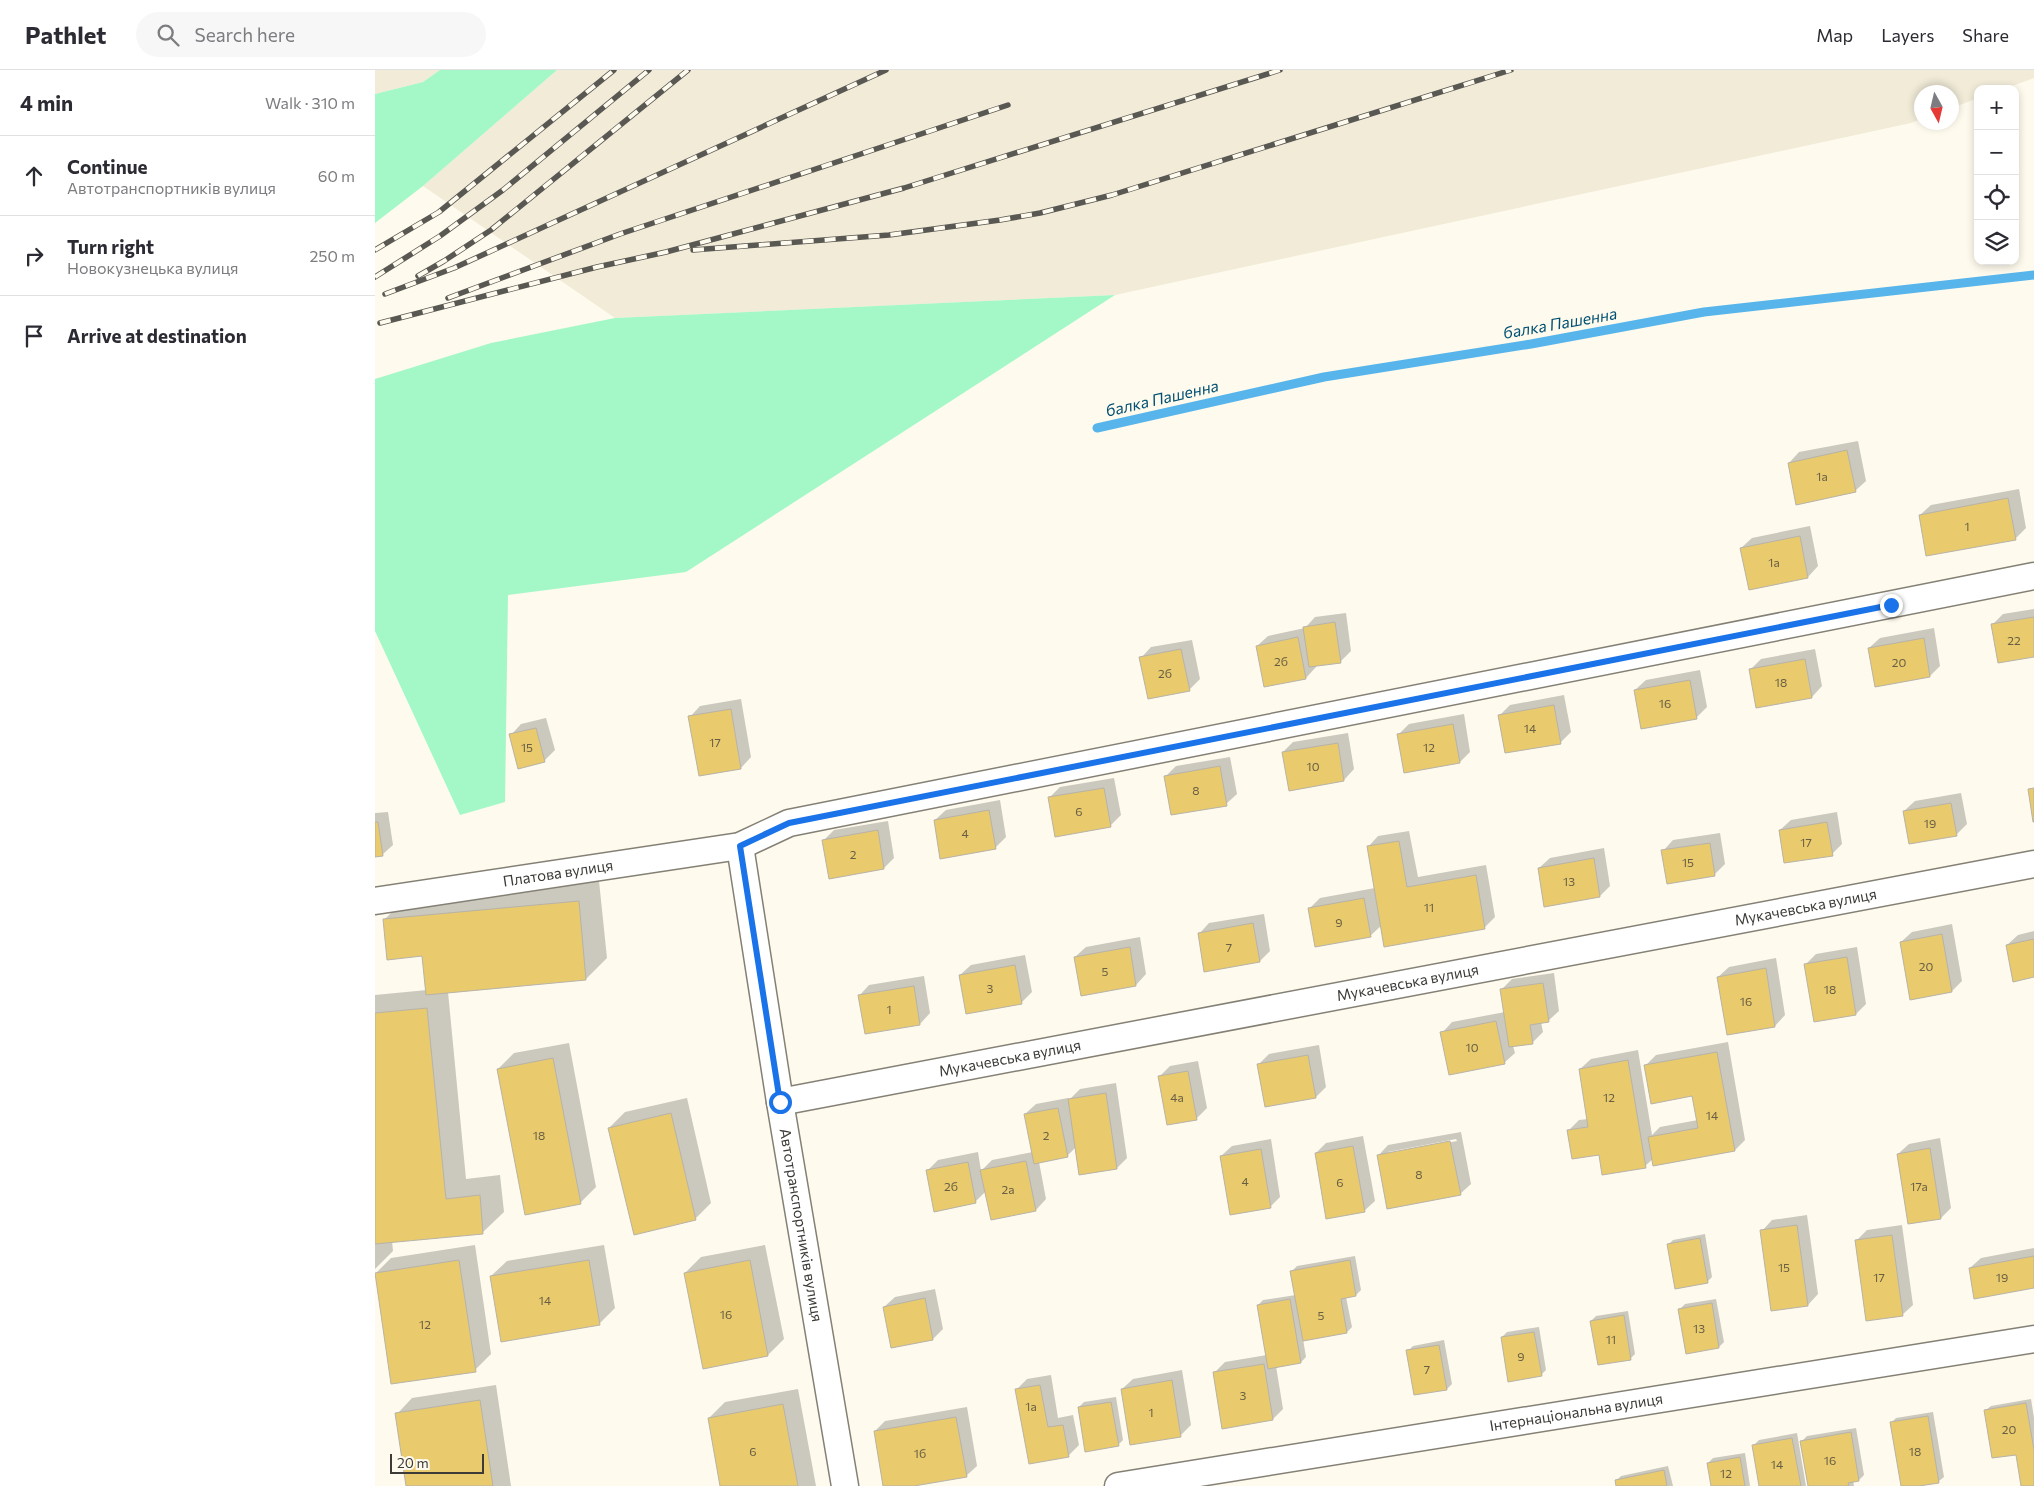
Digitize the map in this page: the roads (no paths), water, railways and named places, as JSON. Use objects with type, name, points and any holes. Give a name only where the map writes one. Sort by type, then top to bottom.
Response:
[{"type":"street","name":"Платова вулиця","points":[[375,901],[740,846],[789,823],[2034,576]]},
{"type":"street","name":"Автотранспортників вулиця","points":[[740,846],[780,1102],[845,1486]]},
{"type":"street","name":"Мукачевська вулиця","points":[[780,1102],[2034,864]]},
{"type":"street","name":"Інтернаціональна вулиця","points":[[1118,1486],[2034,1339]]},
{"type":"waterway","name":"балка Пашенна","points":[[1097,428],[1324,377],[1531,344],[1704,312],[2034,275]]},
{"type":"railway","points":[[375,250],[439,212],[614,70]]},
{"type":"railway","points":[[375,277],[440,236],[503,190],[649,70]]},
{"type":"railway","points":[[418,276],[491,230],[688,70]]},
{"type":"railway","points":[[385,294],[454,268],[886,70]]},
{"type":"railway","points":[[380,323],[597,267],[666,252],[904,188],[1280,70]]},
{"type":"railway","points":[[693,250],[889,235],[1040,213],[1112,195],[1511,70]]},
{"type":"railway","points":[[448,298],[620,234],[1008,105]]}]
